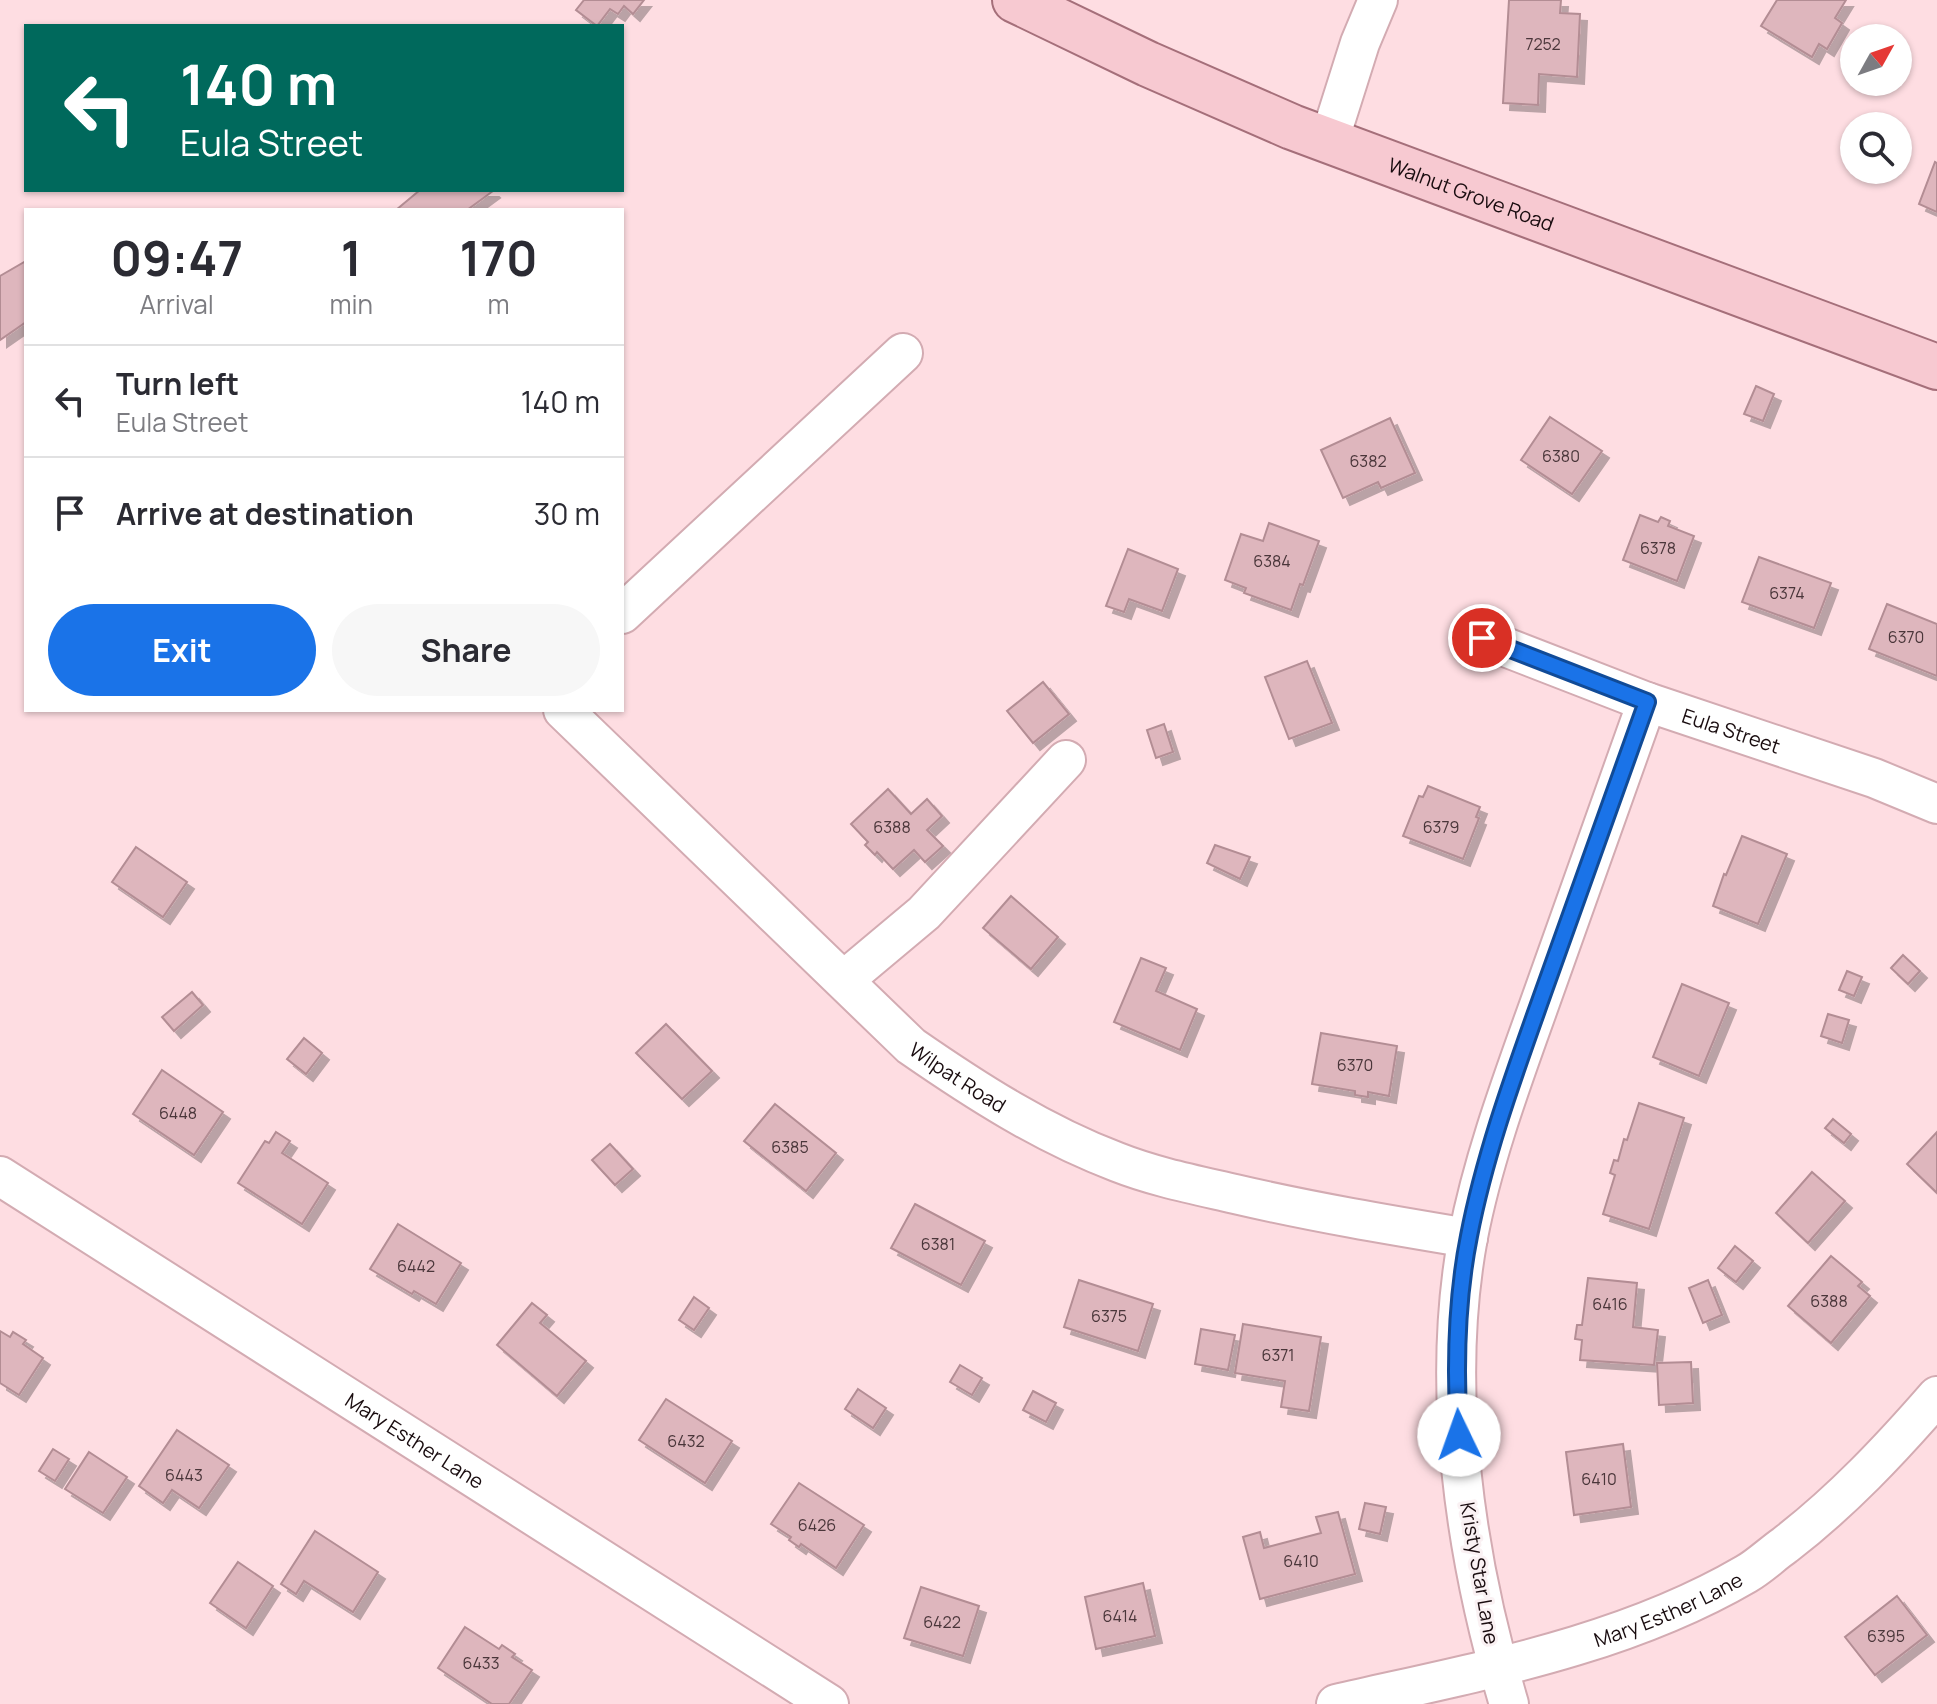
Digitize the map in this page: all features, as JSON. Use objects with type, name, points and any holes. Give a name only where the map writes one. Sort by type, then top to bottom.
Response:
[{"type":"main road","name":"Walnut Grove Road","points":[[1015,0],[1148,64],[1329,141],[1937,367]]},
{"type":"street","points":[[1329,141],[1360,43],[1378,0]]},
{"type":"street","points":[[624,612],[903,353]]},
{"type":"street","name":"Eula Street","points":[[1482,638],[1647,702],[1874,778],[1937,804]]},
{"type":"street","name":"Kristy Star Lane","points":[[1509,1704],[1473,1549],[1459,1435],[1456,1386],[1458,1320],[1468,1238],[1483,1175],[1522,1054],[1647,702]]},
{"type":"street","name":"Wilpat Road","points":[[565,712],[911,1046],[966,1085],[1040,1127],[1117,1162],[1178,1181],[1327,1215],[1468,1238]]},
{"type":"street","points":[[844,980],[924,913],[1066,760]]},
{"type":"street","name":"Mary Esther Lane","points":[[0,1176],[829,1704]]},
{"type":"street","name":"Mary Esther Lane","points":[[1336,1704],[1588,1643],[1670,1612],[1747,1573],[1818,1520],[1882,1459],[1937,1396]]},
{"type":"building","points":[[584,0],[644,0],[633,14],[624,6],[618,14],[610,9],[599,24],[576,10]]},
{"type":"building","points":[[1509,0],[1561,0],[1560,13],[1580,14],[1577,77],[1539,74],[1538,105],[1503,103]]},
{"type":"building","points":[[1777,0],[1846,0],[1835,18],[1842,23],[1827,49],[1819,44],[1812,57],[1761,26]]},
{"type":"building","points":[[1937,163],[1937,212],[1919,204]]},
{"type":"building","points":[[418,192],[492,192],[470,208],[398,208]]},
{"type":"building","points":[[24,262],[24,323],[0,340],[0,276]]},
{"type":"building","points":[[1756,386],[1774,394],[1763,421],[1744,414]]},
{"type":"building","points":[[1550,417],[1602,451],[1572,494],[1521,460]]},
{"type":"building","points":[[1390,418],[1415,473],[1381,488],[1378,482],[1343,498],[1321,450]]},
{"type":"building","points":[[1640,515],[1658,522],[1661,517],[1670,521],[1668,526],[1694,536],[1677,581],[1623,560]]},
{"type":"building","points":[[1269,523],[1319,541],[1291,610],[1244,593],[1246,588],[1225,580],[1241,534],[1263,541]]},
{"type":"building","points":[[1128,549],[1178,569],[1162,611],[1129,599],[1124,612],[1106,606]]},
{"type":"building","points":[[1759,557],[1831,583],[1814,628],[1742,602]]},
{"type":"building","points":[[1887,604],[1937,624],[1937,676],[1869,649]]},
{"type":"building","points":[[1307,661],[1332,723],[1289,739],[1265,677]]},
{"type":"building","points":[[1043,682],[1069,714],[1033,743],[1007,711]]},
{"type":"building","points":[[1164,724],[1173,752],[1156,758],[1147,730]]},
{"type":"building","points":[[1428,786],[1480,807],[1476,817],[1479,818],[1463,859],[1403,836],[1419,796],[1423,797]]},
{"type":"building","points":[[888,789],[911,814],[927,799],[942,816],[927,830],[943,846],[925,862],[914,850],[893,869],[877,852],[875,855],[865,845],[868,842],[851,824]]},
{"type":"building","points":[[1742,836],[1787,854],[1758,924],[1713,906]]},
{"type":"building","points":[[1215,845],[1250,857],[1240,879],[1207,863]]},
{"type":"building","points":[[136,847],[187,882],[163,917],[112,882]]},
{"type":"building","points":[[1011,896],[1058,937],[1031,969],[983,928]]},
{"type":"building","points":[[1903,955],[1920,971],[1908,984],[1891,968]]},
{"type":"building","points":[[1141,958],[1166,968],[1156,991],[1197,1009],[1180,1050],[1114,1022]]},
{"type":"building","points":[[1847,971],[1862,977],[1854,996],[1839,990]]},
{"type":"building","points":[[1682,984],[1729,1003],[1699,1076],[1653,1057]]},
{"type":"building","points":[[192,992],[203,1005],[174,1031],[162,1017]]},
{"type":"building","points":[[1828,1014],[1849,1020],[1842,1043],[1821,1036]]},
{"type":"building","points":[[666,1024],[712,1071],[682,1099],[636,1053]]},
{"type":"building","points":[[1321,1033],[1397,1046],[1389,1096],[1368,1092],[1368,1097],[1355,1095],[1355,1091],[1312,1084]]},
{"type":"building","points":[[304,1038],[322,1053],[306,1074],[287,1059]]},
{"type":"building","points":[[162,1070],[223,1112],[194,1155],[133,1114]]},
{"type":"building","points":[[1639,1103],[1684,1118],[1649,1229],[1603,1214],[1615,1175],[1610,1173],[1614,1160],[1618,1161]]},
{"type":"building","points":[[775,1104],[836,1153],[806,1191],[744,1141]]},
{"type":"building","points":[[1833,1119],[1851,1134],[1844,1143],[1825,1128]]},
{"type":"building","points":[[276,1132],[290,1141],[282,1153],[328,1183],[302,1224],[238,1183],[265,1141],[269,1143]]},
{"type":"building","points":[[1937,1132],[1937,1193],[1907,1164]]},
{"type":"building","points":[[610,1144],[633,1169],[615,1185],[592,1160]]},
{"type":"building","points":[[1812,1172],[1845,1201],[1808,1243],[1776,1213]]},
{"type":"building","points":[[915,1204],[985,1241],[961,1285],[891,1248]]},
{"type":"building","points":[[398,1224],[461,1263],[436,1304],[414,1291],[412,1294],[370,1269]]},
{"type":"building","points":[[1735,1246],[1753,1261],[1736,1282],[1718,1268]]},
{"type":"building","points":[[1831,1256],[1862,1282],[1858,1286],[1870,1296],[1831,1343],[1788,1306]]},
{"type":"building","points":[[1588,1278],[1637,1283],[1633,1327],[1658,1330],[1654,1365],[1580,1360],[1582,1340],[1575,1339],[1577,1325],[1582,1325]]},
{"type":"building","points":[[1079,1280],[1153,1304],[1138,1351],[1064,1327]]},
{"type":"building","points":[[1708,1280],[1722,1315],[1703,1323],[1689,1288]]},
{"type":"building","points":[[694,1297],[709,1308],[694,1330],[679,1320]]},
{"type":"building","points":[[532,1303],[547,1315],[540,1323],[586,1361],[557,1396],[497,1345]]},
{"type":"building","points":[[1243,1324],[1321,1337],[1309,1411],[1281,1407],[1285,1381],[1235,1373]]},
{"type":"building","points":[[1201,1329],[1235,1335],[1228,1370],[1195,1364]]},
{"type":"building","points":[[0,1331],[10,1337],[13,1332],[26,1340],[23,1344],[43,1358],[19,1395],[0,1383]]},
{"type":"building","points":[[1691,1362],[1693,1403],[1659,1405],[1657,1363]]},
{"type":"building","points":[[960,1365],[982,1378],[972,1395],[950,1382]]},
{"type":"building","points":[[858,1389],[886,1408],[873,1428],[845,1409]]},
{"type":"building","points":[[1033,1391],[1056,1403],[1046,1422],[1023,1410]]},
{"type":"building","points":[[666,1399],[732,1441],[705,1483],[639,1440]]},
{"type":"building","points":[[177,1430],[229,1465],[199,1508],[172,1490],[163,1503],[139,1486]]},
{"type":"building","points":[[1623,1444],[1631,1507],[1574,1515],[1566,1452]]},
{"type":"building","points":[[53,1449],[69,1459],[55,1481],[39,1471]]},
{"type":"building","points":[[89,1452],[127,1477],[103,1513],[65,1489]]},
{"type":"building","points":[[799,1483],[864,1525],[836,1568],[801,1544],[799,1547],[789,1540],[791,1537],[771,1524]]},
{"type":"building","points":[[1365,1503],[1386,1507],[1380,1534],[1359,1529]]},
{"type":"building","points":[[1338,1512],[1355,1574],[1260,1599],[1243,1537],[1260,1532],[1264,1548],[1321,1533],[1316,1517]]},
{"type":"building","points":[[315,1531],[378,1572],[353,1612],[304,1581],[296,1594],[281,1584]]},
{"type":"building","points":[[238,1562],[273,1586],[246,1628],[210,1603]]},
{"type":"building","points":[[1143,1583],[1155,1636],[1096,1649],[1085,1597]]},
{"type":"building","points":[[921,1587],[979,1606],[963,1656],[904,1638]]},
{"type":"building","points":[[1897,1596],[1927,1635],[1875,1675],[1845,1637]]},
{"type":"building","points":[[465,1627],[499,1649],[502,1645],[515,1654],[512,1657],[532,1670],[509,1704],[492,1704],[438,1668]]},
{"type":"route","points":[[1459,1435],[1456,1386],[1458,1320],[1468,1238],[1483,1175],[1522,1054],[1647,702],[1482,638]]}]
